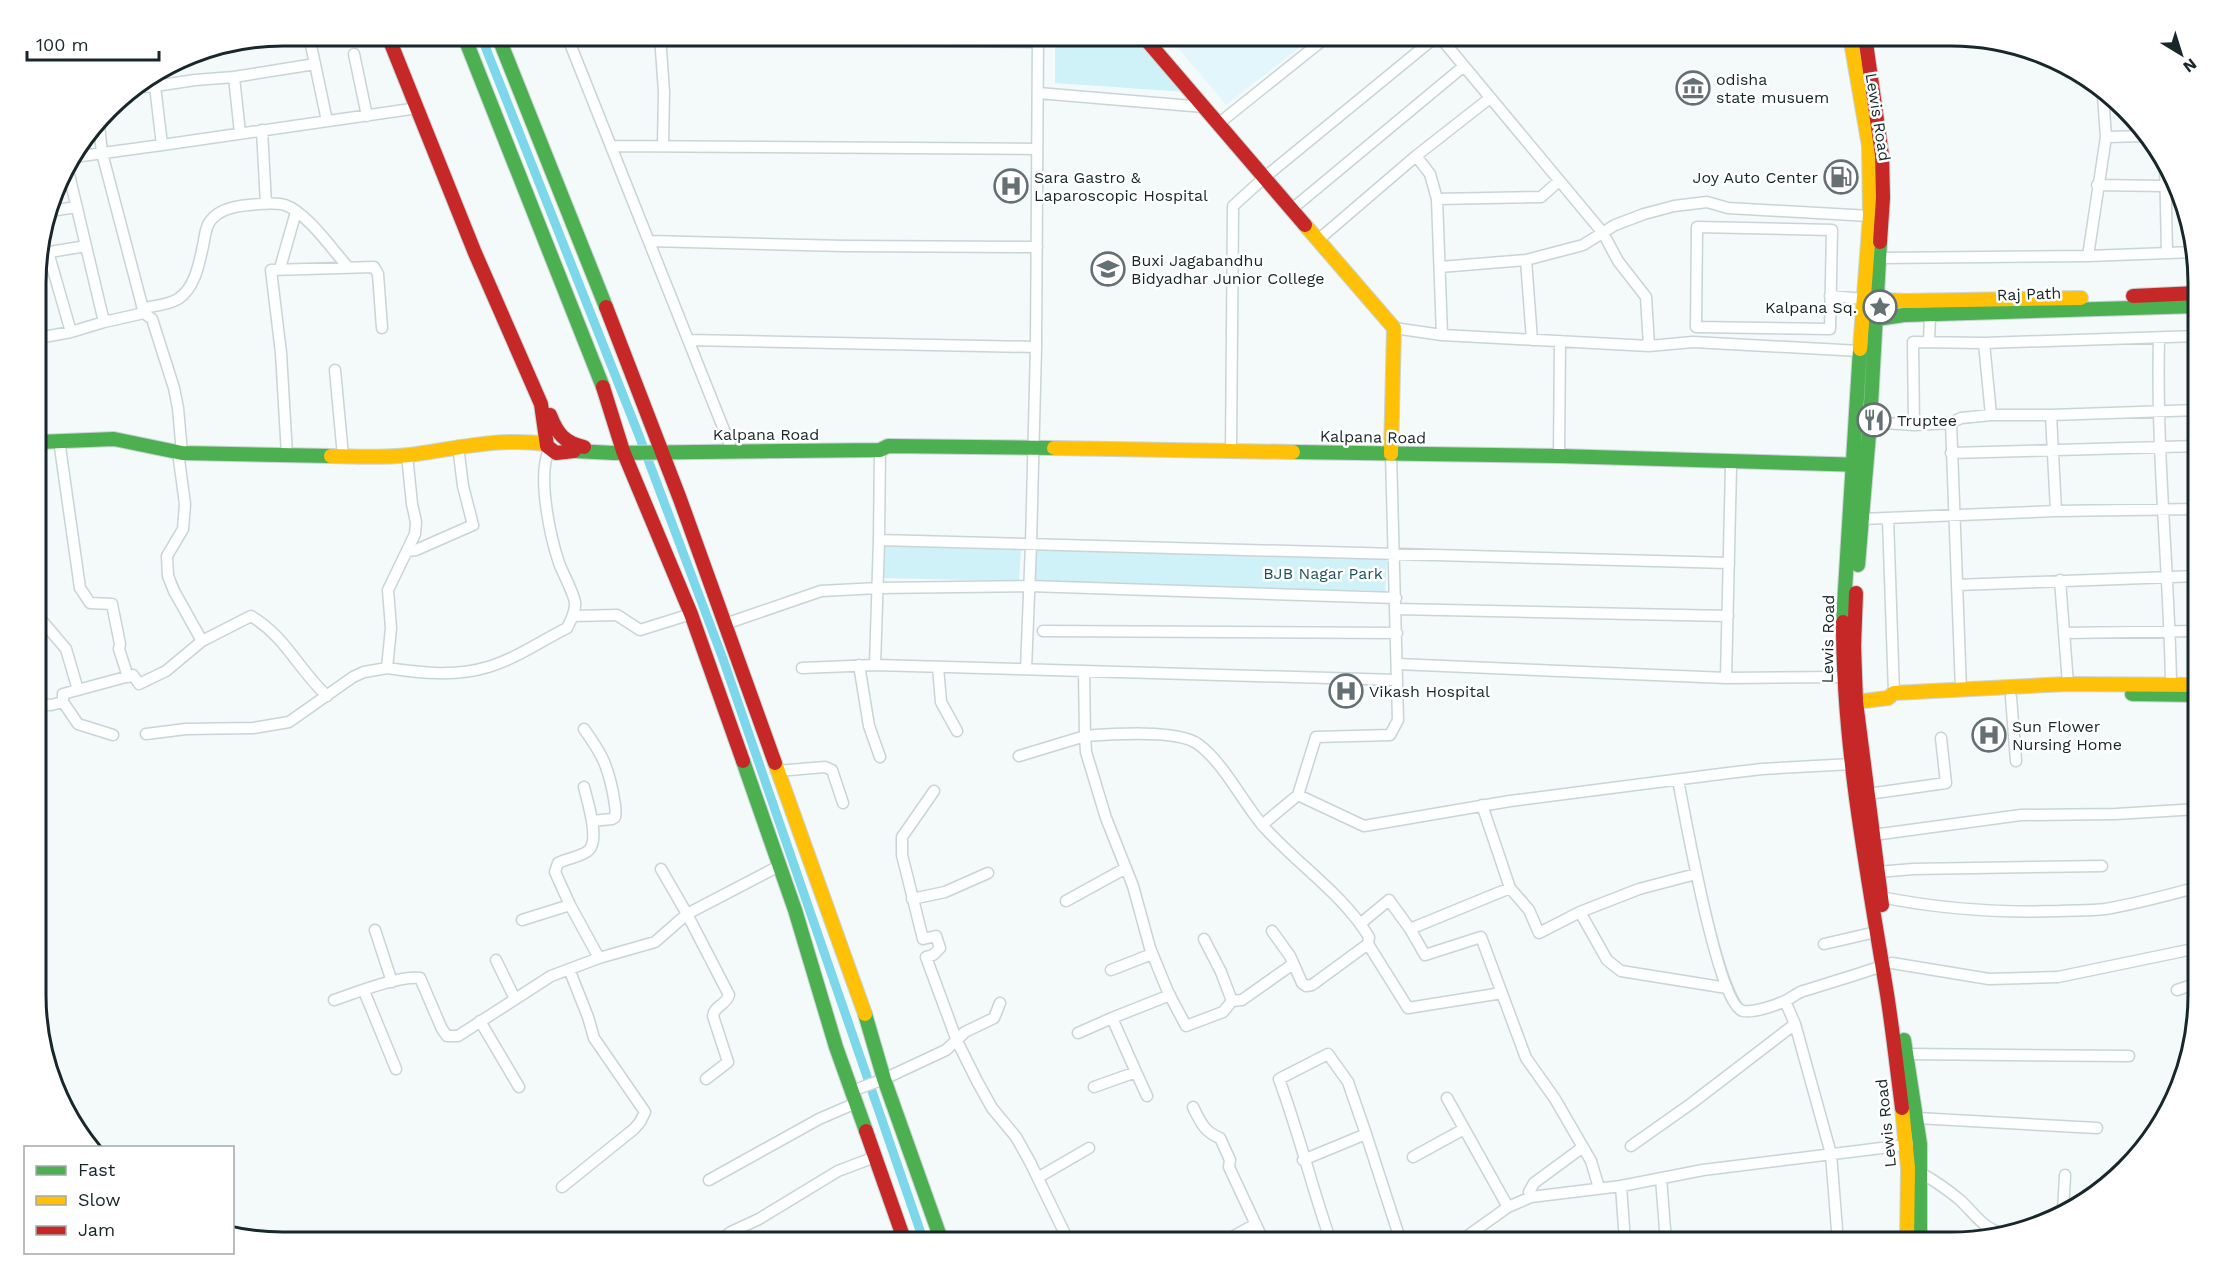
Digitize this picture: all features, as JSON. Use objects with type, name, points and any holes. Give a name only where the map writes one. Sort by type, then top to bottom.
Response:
[{"type":"street","points":[[311,46],[327,121]]},
{"type":"street","points":[[146,734],[186,729],[253,728],[289,722],[364,672],[387,668],[429,674],[489,667],[567,628],[573,616],[575,603],[558,561],[550,526],[543,471],[544,459],[550,442],[548,410],[541,404],[475,253],[391,46]]},
{"type":"street","points":[[468,46],[488,102],[532,203],[691,614],[810,955],[836,1047],[857,1093],[875,1157],[901,1232]]},
{"type":"street","points":[[502,46],[581,241],[656,451],[725,624],[871,1030],[880,1080],[938,1232]]},
{"type":"street","points":[[571,46],[732,450]]},
{"type":"street","points":[[661,46],[664,93],[663,145]]},
{"type":"street","points":[[1026,669],[1036,347],[1038,46]]},
{"type":"street","points":[[1151,46],[1394,328],[1442,335],[1649,346],[1693,342],[1860,351]]},
{"type":"street","points":[[1218,124],[1316,46]]},
{"type":"street","points":[[1230,452],[1233,206],[1265,177],[1426,46]]},
{"type":"street","points":[[1447,46],[1603,233],[1618,261],[1646,297],[1649,346]]},
{"type":"street","name":"Lewis Road","points":[[1852,46],[1869,146],[1871,300],[1877,319],[1855,613],[1856,702],[1869,794],[1887,965],[1917,1118],[1921,1173],[1920,1232]]},
{"type":"street","name":"Lewis Road","points":[[1866,46],[1882,155],[1880,258],[1878,277],[1871,300],[1862,315],[1843,617],[1843,677],[1865,871],[1876,932],[1887,965]]},
{"type":"street","points":[[354,54],[367,116]]},
{"type":"street","points":[[152,86],[234,77],[315,63]]},
{"type":"street","points":[[1292,208],[1464,66]]},
{"type":"street","points":[[234,77],[240,133]]},
{"type":"street","points":[[156,86],[162,145]]},
{"type":"street","points":[[1038,93],[1203,107]]},
{"type":"street","points":[[1318,240],[1416,156],[1490,98]]},
{"type":"street","points":[[2088,256],[2106,137],[2103,101]]},
{"type":"street","points":[[84,156],[418,108]]},
{"type":"street","points":[[262,130],[266,204]]},
{"type":"street","points":[[100,133],[102,153],[143,310],[152,319],[174,388],[178,408],[185,504],[183,529],[167,556],[168,573],[174,591],[202,641]]},
{"type":"street","points":[[2106,137],[2138,136]]},
{"type":"street","points":[[612,146],[1037,150]]},
{"type":"street","points":[[1416,156],[1430,174],[1437,199],[1442,335]]},
{"type":"street","points":[[70,180],[104,322]]},
{"type":"street","points":[[1437,199],[1541,197],[1559,181]]},
{"type":"street","points":[[2165,181],[2168,252]]},
{"type":"street","points":[[2097,185],[2165,186]]},
{"type":"street","points":[[1440,267],[1526,260],[1583,245],[1615,225],[1644,213],[1707,202],[1728,208],[1870,216]]},
{"type":"street","points":[[46,337],[71,332],[170,302],[186,292],[199,267],[207,227],[211,220],[222,212],[244,205],[283,205],[296,212],[347,266]]},
{"type":"street","points":[[58,210],[77,207]]},
{"type":"street","points":[[280,268],[296,212]]},
{"type":"street","points":[[1697,227],[1832,230],[1830,296],[1830,329],[1696,327],[1697,227]]},
{"type":"street","points":[[649,241],[845,246],[1037,246]]},
{"type":"street","points":[[49,252],[86,246]]},
{"type":"street","points":[[1880,258],[2088,256],[2186,252]]},
{"type":"street","points":[[1526,260],[1532,340]]},
{"type":"street","points":[[47,265],[71,332]]},
{"type":"street","points":[[287,455],[281,353],[271,270],[347,266],[370,266],[377,269],[382,328]]},
{"type":"street","points":[[1875,353],[1883,335],[1904,308],[1878,277]]},
{"type":"street","name":"Raj Path","points":[[1862,315],[1877,319],[1904,308],[2188,294]]},
{"type":"street","points":[[1830,296],[1871,300]]},
{"type":"street","name":"Raj Path","points":[[1871,300],[1930,314],[2188,306]]},
{"type":"street","points":[[1929,342],[1930,314]]},
{"type":"street","points":[[1262,825],[1298,795],[1316,737],[1390,735],[1398,720],[1391,459],[1394,328]]},
{"type":"street","points":[[1914,424],[1912,342],[1984,343],[2188,337]]},
{"type":"street","points":[[2159,338],[2160,448],[2168,577],[2171,683]]},
{"type":"street","points":[[688,340],[1036,347]]},
{"type":"street","points":[[1559,456],[1560,341]]},
{"type":"street","points":[[1984,343],[1991,415]]},
{"type":"street","points":[[335,370],[343,456]]},
{"type":"street","points":[[1870,422],[1951,423],[1961,418],[1991,415],[2188,410]]},
{"type":"street","points":[[2051,415],[2056,511]]},
{"type":"street","points":[[1951,423],[1961,690]]},
{"type":"street","name":"Kalpana Road","points":[[46,441],[114,439],[180,453],[343,456],[408,455],[504,441],[550,442],[556,453],[569,451],[614,453],[627,451],[880,450],[888,446],[1033,453],[1867,469]]},
{"type":"street","points":[[59,440],[80,588],[90,603],[112,604],[119,650],[128,677]]},
{"type":"street","points":[[407,551],[416,550],[473,525],[463,486],[458,446]]},
{"type":"street","points":[[1951,453],[2188,447]]},
{"type":"street","points":[[875,665],[880,450]]},
{"type":"street","name":"Kalpana Road","points":[[1033,453],[1230,452],[1391,459],[1559,456],[1852,469]]},
{"type":"street","points":[[387,668],[391,628],[388,590],[415,534],[416,522],[412,504],[408,455]]},
{"type":"street","points":[[1726,678],[1731,467]]},
{"type":"street","points":[[1862,519],[1955,517],[2056,511],[2188,509]]},
{"type":"street","points":[[1888,519],[1891,696],[1895,702],[2081,694],[2188,695]]},
{"type":"street","points":[[879,540],[1730,563]]},
{"type":"street","points":[[160,584],[168,573]]},
{"type":"street","points":[[1957,585],[2188,576]]},
{"type":"street","points":[[2060,580],[2068,684]]},
{"type":"street","points":[[725,624],[821,591],[1029,586],[1396,604],[1728,616]]},
{"type":"street","points":[[573,616],[617,615],[640,630],[691,614]]},
{"type":"street","points":[[113,735],[78,724],[63,702],[63,694],[133,675],[139,684],[166,671],[202,641],[251,616],[275,633],[304,668],[312,682],[327,696]]},
{"type":"street","points":[[46,625],[66,649],[78,690]]},
{"type":"street","points":[[1043,631],[1396,633]]},
{"type":"street","points":[[2064,633],[2188,631]]},
{"type":"street","points":[[1397,664],[1726,678],[1843,677]]},
{"type":"street","points":[[859,665],[869,726],[880,757]]},
{"type":"street","points":[[802,668],[875,665],[1397,680]]},
{"type":"street","points":[[938,667],[941,702],[957,731]]},
{"type":"street","points":[[1084,671],[1086,752],[1106,818],[1126,868],[1152,954],[1186,1026],[1223,1012],[1232,1001],[1242,1000],[1293,964]]},
{"type":"street","points":[[1856,702],[1891,696],[1961,690],[2068,684],[2188,684]]},
{"type":"street","points":[[2012,697],[2016,761]]},
{"type":"street","points":[[46,705],[63,702]]},
{"type":"street","points":[[1019,756],[1085,736],[1120,733],[1171,736],[1197,743],[1215,762],[1262,825],[1341,901],[1360,924],[1369,937],[1368,944],[1408,1008],[1502,993]]},
{"type":"street","points":[[588,735],[608,768],[616,814],[612,819],[592,821]]},
{"type":"street","points":[[1869,794],[1946,783],[1941,738]]},
{"type":"street","points":[[1298,795],[1364,826],[1482,805],[1762,769],[1852,764]]},
{"type":"street","points":[[777,771],[825,767],[832,770],[843,803]]},
{"type":"street","points":[[1678,780],[1696,874],[1713,945],[1727,988],[1736,1007],[1741,1011],[1750,1011],[1785,1001],[1800,992],[1887,965],[1989,979],[2058,977],[2188,950]]},
{"type":"street","points":[[584,788],[592,821],[593,839],[590,849],[564,860],[555,867],[555,872],[599,958]]},
{"type":"street","points":[[934,791],[902,837],[902,855],[923,939],[936,936],[940,948],[933,955],[926,957],[957,1041],[992,1108],[1016,1137],[1039,1177],[1064,1232]]},
{"type":"street","points":[[1482,805],[1510,888],[1529,910],[1539,933],[1580,912],[1639,889],[1696,874]]},
{"type":"street","points":[[1873,836],[2020,815],[2116,814],[2188,810]]},
{"type":"street","points":[[334,1000],[392,982],[414,977],[420,978],[442,1029],[447,1036],[458,1036],[551,976],[599,958],[655,942],[687,914],[779,866]]},
{"type":"street","points":[[1878,872],[1913,869],[2102,866]]},
{"type":"street","points":[[1066,902],[1126,868]]},
{"type":"street","points":[[661,869],[729,995],[725,1002],[715,1010],[713,1016],[728,1062],[706,1079]]},
{"type":"street","points":[[912,899],[945,892],[988,873]]},
{"type":"street","points":[[1410,929],[1510,888]]},
{"type":"street","points":[[1881,897],[1923,906],[2052,911],[2103,909],[2188,890]]},
{"type":"street","points":[[1360,924],[1389,900],[1425,955],[1481,937],[1527,1058],[1555,1099],[1591,1161],[1599,1188]]},
{"type":"street","points":[[522,920],[570,905]]},
{"type":"street","points":[[1580,912],[1607,960],[1621,971],[1727,988]]},
{"type":"street","points":[[375,930],[392,982]]},
{"type":"street","points":[[1272,931],[1290,956],[1306,986],[1312,985],[1368,944]]},
{"type":"street","points":[[1824,944],[1876,932]]},
{"type":"street","points":[[1204,939],[1221,972],[1232,1001]]},
{"type":"street","points":[[1111,969],[1152,954]]},
{"type":"street","points":[[496,960],[515,999]]},
{"type":"street","points":[[562,1187],[634,1129],[645,1112],[594,1038],[569,969]]},
{"type":"street","points":[[2177,990],[2188,986]]},
{"type":"street","points":[[364,990],[396,1069]]},
{"type":"street","points":[[1078,1033],[1170,995]]},
{"type":"street","name":"Lewis Road","points":[[1892,995],[1906,1145],[1907,1232]]},
{"type":"street","points":[[1785,1001],[1795,1024],[1831,1154],[1837,1232]]},
{"type":"street","points":[[709,1180],[819,1119],[880,1080],[946,1050],[965,1032],[994,1018],[999,1003]]},
{"type":"street","points":[[1112,1018],[1147,1096]]},
{"type":"street","points":[[480,1021],[519,1087]]},
{"type":"street","points":[[1631,1146],[1683,1110],[1795,1024]]},
{"type":"street","points":[[1906,1053],[2129,1056]]},
{"type":"street","points":[[1328,1232],[1304,1160],[1296,1125],[1279,1079],[1328,1054],[1348,1082],[1398,1232]]},
{"type":"street","points":[[1094,1087],[1136,1072]]},
{"type":"street","points":[[1447,1098],[1508,1208]]},
{"type":"street","points":[[1194,1107],[1202,1126],[1210,1134],[1220,1138],[1230,1160],[1229,1167],[1260,1232]]},
{"type":"street","points":[[1917,1118],[2097,1128]]},
{"type":"street","points":[[1413,1157],[1464,1129]]},
{"type":"street","points":[[1304,1160],[1366,1134]]},
{"type":"street","points":[[1474,1232],[1508,1208],[1531,1197],[1621,1186],[1703,1170],[1906,1145]]},
{"type":"street","points":[[1531,1197],[1529,1192],[1534,1183],[1583,1147]]},
{"type":"street","points":[[1039,1177],[1089,1148]]},
{"type":"street","points":[[731,1232],[759,1219],[838,1171],[875,1157]]},
{"type":"street","points":[[1921,1173],[1937,1182],[1959,1200],[1988,1228]]},
{"type":"street","points":[[2064,1203],[2065,1175]]},
{"type":"street","points":[[1661,1178],[1665,1232]]},
{"type":"street","points":[[1621,1186],[1624,1232]]},
{"type":"street","points":[[1241,1232],[1256,1224]]},
{"type":"shaded area","points":[[1176,46],[1301,46],[1226,105]]},
{"type":"shaded area","name":"Sara Gastro & Laparoscopic Hospital","points":[[996,178],[1025,178],[1025,194],[996,194]]},
{"type":"green space","points":[[1055,46],[1148,46],[1187,92],[1055,83]]},
{"type":"green space","points":[[884,546],[1021,549],[1019,581],[883,578]]},
{"type":"green space","name":"BJB Nagar Park","points":[[1034,549],[1387,558],[1385,591],[1033,582]]},
{"type":"waterway","points":[[485,46],[638,433],[723,659],[921,1232]]},
{"type":"traffic: fast","points":[[468,46],[603,387]]},
{"type":"traffic: fast","points":[[502,46],[606,307]]},
{"type":"traffic: fast","points":[[1858,565],[1870,422],[1880,242]]},
{"type":"traffic: fast","points":[[1867,317],[1877,319],[1904,315],[2188,306]]},
{"type":"traffic: fast","points":[[1843,622],[1860,349]]},
{"type":"traffic: fast","points":[[46,442],[114,439],[182,453],[331,456]]},
{"type":"traffic: fast","points":[[574,451],[614,453],[880,450],[888,446],[1054,448]]},
{"type":"traffic: fast","points":[[1293,452],[1559,456],[1864,465]]},
{"type":"traffic: fast","points":[[2132,694],[2188,695]]},
{"type":"traffic: fast","points":[[743,761],[795,910],[836,1047],[866,1131]]},
{"type":"traffic: fast","points":[[865,1014],[884,1079],[938,1232]]},
{"type":"traffic: fast","points":[[1904,1040],[1920,1144],[1920,1232]]},
{"type":"traffic: slow","points":[[1852,46],[1869,146],[1870,216],[1860,349]]},
{"type":"traffic: slow","points":[[1305,225],[1394,328],[1391,454]]},
{"type":"traffic: slow","points":[[1867,299],[1905,301],[2081,298]]},
{"type":"traffic: slow","points":[[331,456],[399,456],[511,442],[546,444]]},
{"type":"traffic: slow","points":[[1054,448],[1293,452]]},
{"type":"traffic: slow","points":[[1856,702],[1888,698],[1894,693],[2068,684],[2188,685]]},
{"type":"traffic: slow","points":[[775,763],[865,1014]]},
{"type":"traffic: slow","points":[[1902,1108],[1908,1168],[1907,1232]]},
{"type":"traffic: jam","points":[[392,46],[475,253],[541,404],[547,446],[556,453],[574,451]]},
{"type":"traffic: jam","points":[[1152,46],[1305,225]]},
{"type":"traffic: jam","points":[[1866,46],[1882,155],[1883,198],[1880,242]]},
{"type":"traffic: jam","points":[[2133,296],[2188,293]]},
{"type":"traffic: jam","points":[[606,307],[680,499],[775,763]]},
{"type":"traffic: jam","points":[[603,387],[623,451],[691,614],[743,761]]},
{"type":"traffic: jam","points":[[550,415],[555,427],[566,440],[584,447]]},
{"type":"traffic: jam","points":[[1856,593],[1854,646],[1856,702],[1882,905]]},
{"type":"traffic: jam","points":[[1843,622],[1847,716],[1852,762],[1902,1108]]},
{"type":"traffic: jam","points":[[866,1131],[901,1232]]},
{"type":"place","name":"odisha state musuem","points":[[1693,88]]},
{"type":"place","name":"Joy Auto Center","points":[[1841,177]]},
{"type":"place","name":"Sara Gastro & Laparoscopic Hospital","points":[[1011,186]]},
{"type":"place","name":"Buxi Jagabandhu Bidyadhar Junior College","points":[[1108,269]]},
{"type":"place","name":"Kalpana Sq.","points":[[1880,307]]},
{"type":"place","name":"Truptee","points":[[1874,420]]},
{"type":"place","name":"Vikash Hospital","points":[[1346,691]]},
{"type":"place","name":"Sun Flower Nursing Home","points":[[1989,735]]}]
